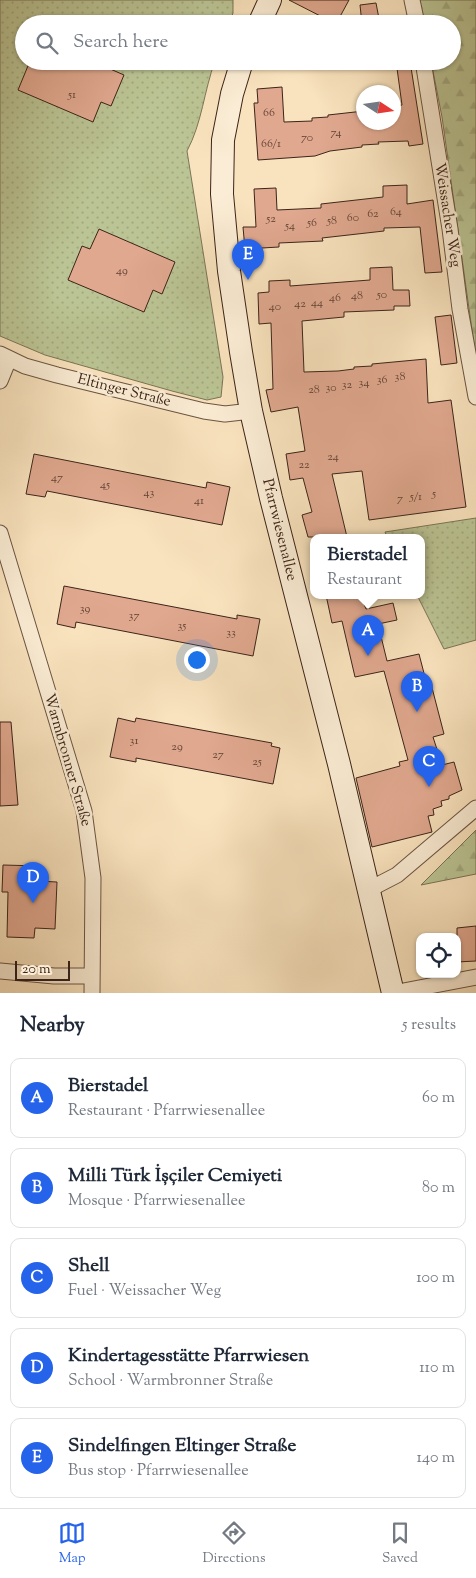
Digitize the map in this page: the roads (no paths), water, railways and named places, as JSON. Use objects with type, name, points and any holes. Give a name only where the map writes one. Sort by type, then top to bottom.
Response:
[{"type":"main road","points":[[263,15],[270,0]]},
{"type":"main road","name":"Pfarrwiesenallee","points":[[239,70],[232,94],[223,140],[222,194],[229,270],[251,411],[393,993]]},
{"type":"street","points":[[412,0],[415,15]]},
{"type":"street","name":"Weissacher Weg","points":[[424,70],[450,229],[460,309],[476,397]]},
{"type":"street","points":[[0,381],[5,356]]},
{"type":"street","name":"Eltinger Straße","points":[[5,356],[58,375],[204,411],[225,414],[251,411]]},
{"type":"street","name":"Warmbronner Straße","points":[[0,533],[84,811],[93,878],[92,993]]},
{"type":"street","points":[[368,890],[397,874],[476,808]]},
{"type":"street","points":[[0,971],[54,976],[92,976]]},
{"type":"street","points":[[393,993],[476,977]]},
{"type":"place","name":"Sindelfingen Eltinger Straße","points":[[248,280]]},
{"type":"place","name":"Bierstadel","points":[[368,656]]},
{"type":"place","name":"Milli Türk İşçiler Cemiyeti","points":[[417,712]]},
{"type":"place","name":"Shell","points":[[429,787]]},
{"type":"place","name":"Kindertagesstätte Pfarrwiesen","points":[[33,903]]}]
